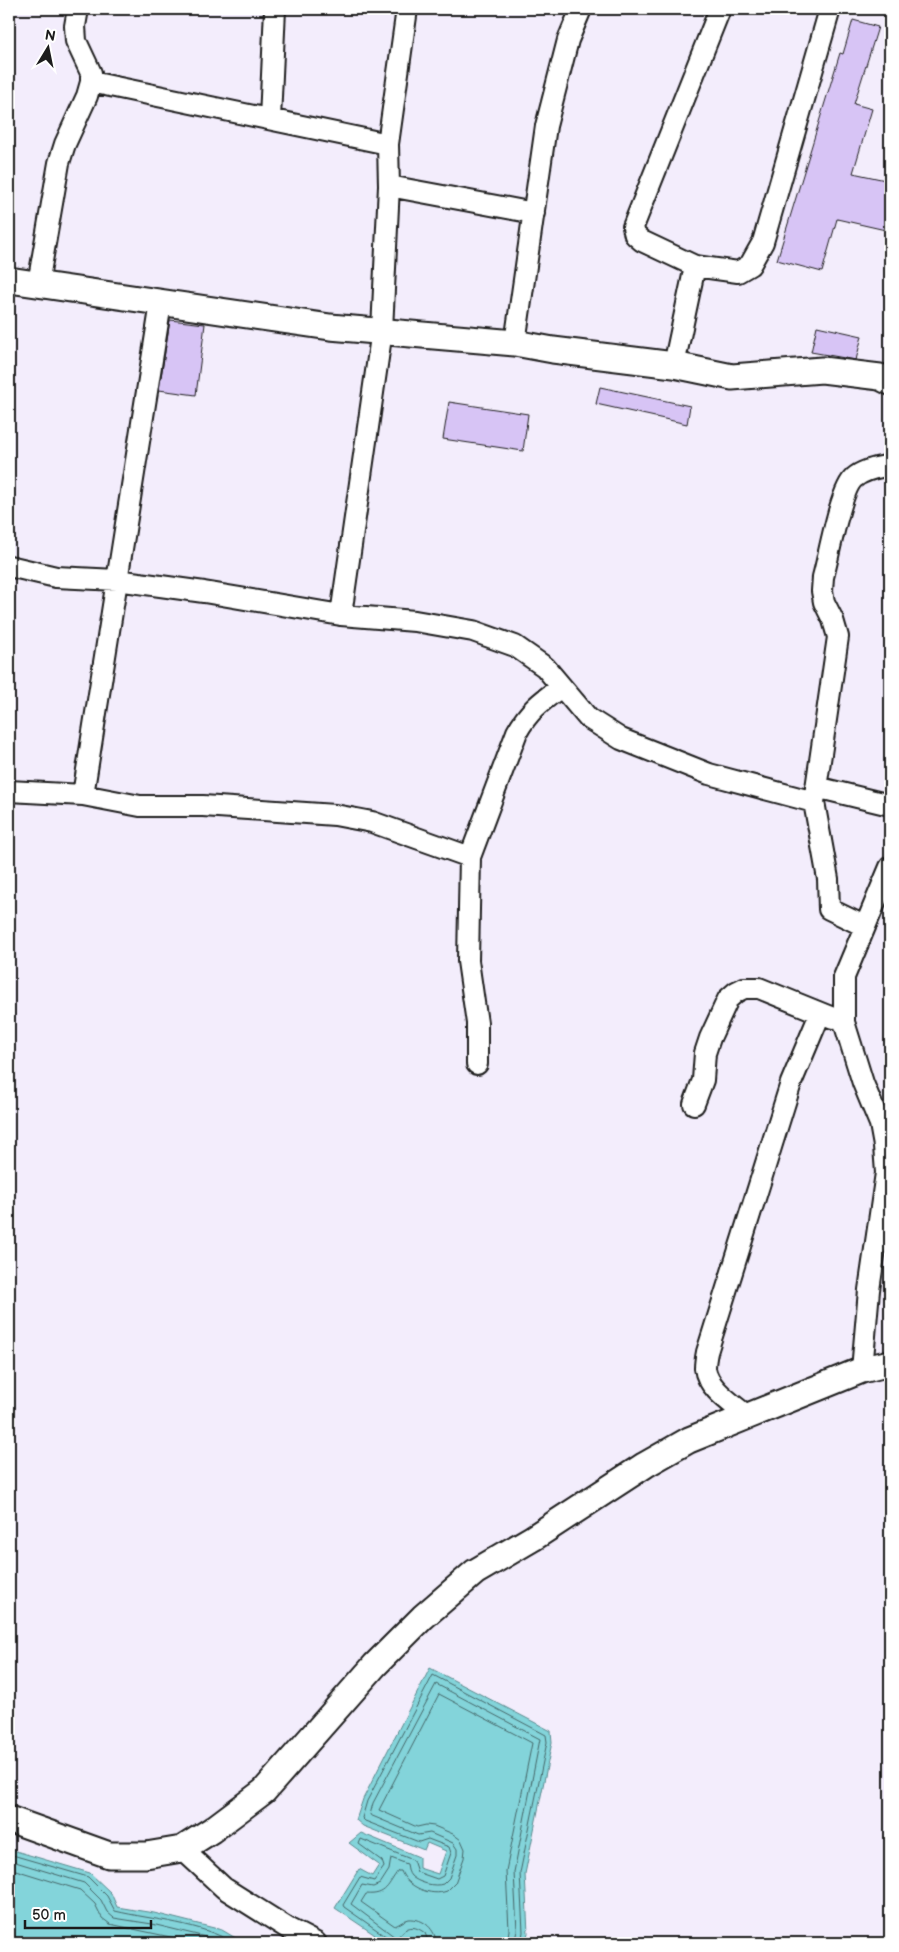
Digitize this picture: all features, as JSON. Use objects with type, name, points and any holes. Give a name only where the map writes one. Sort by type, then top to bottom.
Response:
[{"type":"main road","points":[[9,280],[330,327],[515,343],[553,350],[674,365],[732,377],[822,370],[880,377],[890,382]]},
{"type":"main road","points":[[9,1820],[109,1855],[146,1855],[182,1849],[212,1830],[264,1791],[376,1665],[422,1617],[475,1572],[533,1538],[645,1465],[689,1440],[862,1370],[890,1362]]},
{"type":"street","points":[[38,284],[59,163],[91,82],[91,73],[76,41],[75,26],[78,9]]},
{"type":"street","points":[[270,119],[275,9]]},
{"type":"street","points":[[341,615],[382,330],[389,186],[388,144],[407,9]]},
{"type":"street","points":[[515,343],[546,126],[568,40],[581,9]]},
{"type":"street","points":[[720,9],[633,227],[635,235],[642,241],[695,266],[738,272],[750,265],[763,242],[830,9]]},
{"type":"street","points":[[91,82],[388,144]]},
{"type":"street","points":[[389,186],[534,214]]},
{"type":"street","points":[[674,365],[695,266]]},
{"type":"street","points":[[84,795],[161,303]]},
{"type":"street","points":[[864,926],[829,909],[828,879],[815,794],[838,637],[833,620],[824,602],[822,591],[823,577],[844,494],[852,479],[862,472],[890,465]]},
{"type":"street","points":[[9,566],[56,577],[117,580],[341,615],[415,621],[473,631],[515,646],[545,667],[588,718],[621,739],[708,774],[815,794],[890,805]]},
{"type":"street","points":[[477,1064],[477,1024],[468,961],[470,857],[516,732],[525,717],[536,705],[561,688]]},
{"type":"street","points":[[9,791],[84,795],[140,806],[203,806],[335,815],[372,822],[470,857]]},
{"type":"street","points":[[862,1370],[869,1290],[886,1173],[880,1124],[863,1083],[844,1022],[844,977],[864,926],[889,875]]},
{"type":"street","points":[[694,1104],[703,1080],[705,1053],[710,1038],[728,1000],[736,992],[744,988],[759,988],[844,1022]]},
{"type":"street","points":[[747,1416],[715,1388],[707,1377],[705,1368],[707,1352],[791,1083],[820,1014]]},
{"type":"street","points":[[182,1849],[224,1888],[289,1929],[316,1943]]},
{"type":"water","points":[[430,1668],[551,1731],[552,1742],[525,1874],[528,1933],[525,1943],[421,1943],[412,1938],[407,1943],[387,1943],[335,1908],[359,1869],[372,1876],[379,1865],[349,1843],[361,1833],[419,1857],[419,1868],[438,1874],[446,1851],[427,1843],[424,1850],[363,1826],[356,1820],[363,1799]]},
{"type":"water","points":[[9,1849],[90,1873],[111,1893],[117,1907],[154,1913],[222,1930],[244,1943],[9,1943]]},
{"type":"building","points":[[853,20],[878,27],[854,104],[872,109],[853,173],[890,181],[890,231],[837,219],[822,272],[777,260],[840,53],[843,54]]},
{"type":"building","points":[[170,320],[205,324],[196,395],[159,390]]},
{"type":"building","points":[[817,326],[862,336],[856,360],[811,352]]},
{"type":"building","points":[[600,387],[690,406],[687,424],[596,404]]},
{"type":"building","points":[[449,402],[528,414],[523,451],[443,439]]}]
